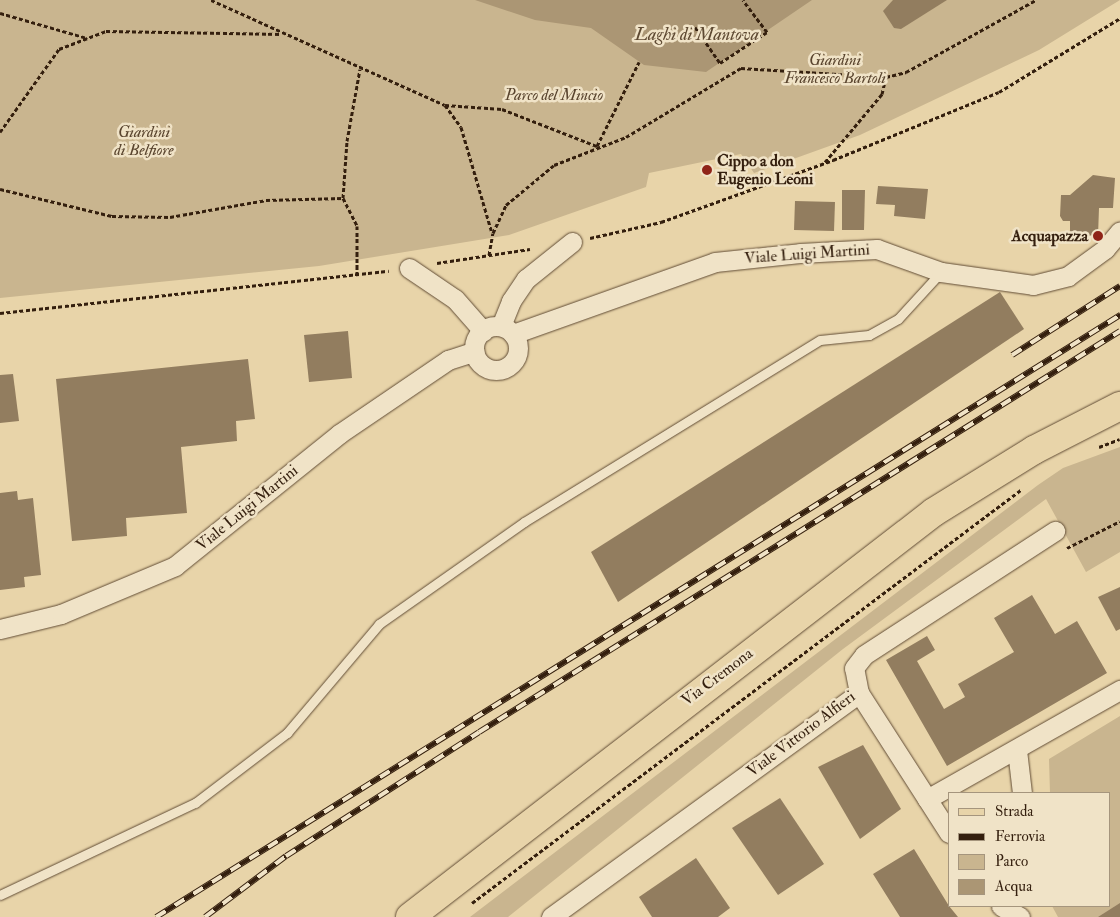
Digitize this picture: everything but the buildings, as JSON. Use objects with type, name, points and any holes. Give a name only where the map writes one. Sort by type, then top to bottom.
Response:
[{"type":"main road","name":"Via Cremona","points":[[410,917],[894,541],[975,484],[1034,450],[1120,406]]},
{"type":"main road","name":"Via Cremona","points":[[1034,450],[1120,417]]},
{"type":"street","name":"Viale Luigi Martini","points":[[483,331],[507,330],[715,262],[878,249],[941,272],[1033,285],[1068,276],[1105,249],[1120,231]]},
{"type":"street","points":[[409,268],[455,299],[483,331],[475,351],[483,365],[504,368],[518,353],[507,330],[511,301],[526,279],[572,242]]},
{"type":"street","name":"Viale Luigi Martini","points":[[0,629],[60,614],[175,566],[339,434],[448,360],[475,351]]},
{"type":"street","name":"Viale Vittorio Alfieri","points":[[550,917],[859,693],[854,668],[864,655],[1055,531]]},
{"type":"street","points":[[927,799],[1017,750],[1120,690]]},
{"type":"street","points":[[859,693],[948,831]]},
{"type":"street","points":[[1017,750],[1020,792]]},
{"type":"street","points":[[1003,907],[1019,917]]},
{"type":"lane","points":[[0,895],[195,803],[287,733],[379,624],[524,522],[820,340],[868,335],[898,320],[941,272]]},
{"type":"path","points":[[211,0],[360,69],[445,105],[502,109],[598,146]]},
{"type":"path","points":[[695,28],[720,63],[766,32],[743,0]]},
{"type":"path","points":[[489,255],[493,234],[506,205],[554,165],[598,146],[626,137],[741,68],[886,77],[906,72],[996,24],[1036,0]]},
{"type":"path","points":[[0,13],[88,38]]},
{"type":"path","points":[[572,242],[661,222],[824,163],[999,92],[1120,18]]},
{"type":"path","points":[[0,132],[59,49],[106,31],[283,34]]},
{"type":"path","points":[[598,146],[639,62]]},
{"type":"path","points":[[357,275],[356,226],[343,198],[347,141],[360,69]]},
{"type":"path","points":[[824,163],[882,94],[886,77]]},
{"type":"path","points":[[445,105],[461,127],[493,234]]},
{"type":"path","points":[[0,188],[112,216],[170,217],[266,200],[343,198]]},
{"type":"path","points":[[0,314],[357,275],[535,248]]},
{"type":"path","points":[[1094,449],[1120,439]]},
{"type":"path","points":[[470,905],[1027,485]]},
{"type":"path","points":[[1055,531],[1068,550],[1120,521]]},
{"type":"green space","name":"Giardini di Belfiore","points":[[0,0],[1120,0],[1039,50],[860,135],[754,173],[741,154],[649,173],[646,187],[509,235],[319,266],[0,298]]},
{"type":"green space","points":[[1120,447],[1120,552],[1086,572],[1046,499],[843,649],[508,917],[470,917],[1038,485],[1063,468]]},
{"type":"green space","points":[[1120,716],[1120,917],[1058,917],[1053,907],[1110,907],[1110,792],[1050,792],[1049,759]]},
{"type":"water","name":"Laghi di Mantova","points":[[475,0],[812,0],[706,72],[644,65],[591,28],[535,20]]},
{"type":"railway","points":[[1012,355],[1120,286]]},
{"type":"railway","points":[[156,917],[1120,315]]},
{"type":"railway","points":[[205,917],[286,856],[479,732],[1120,331]]},
{"type":"place","name":"Cippo a don Eugenio Leoni","points":[[707,170]]},
{"type":"place","name":"Acquapazza","points":[[1098,236]]},
{"type":"park label","name":"Giardini Francesco Bartoli","points":[[835,69]]},
{"type":"park label","name":"Parco del Mincio","points":[[554,95]]}]
